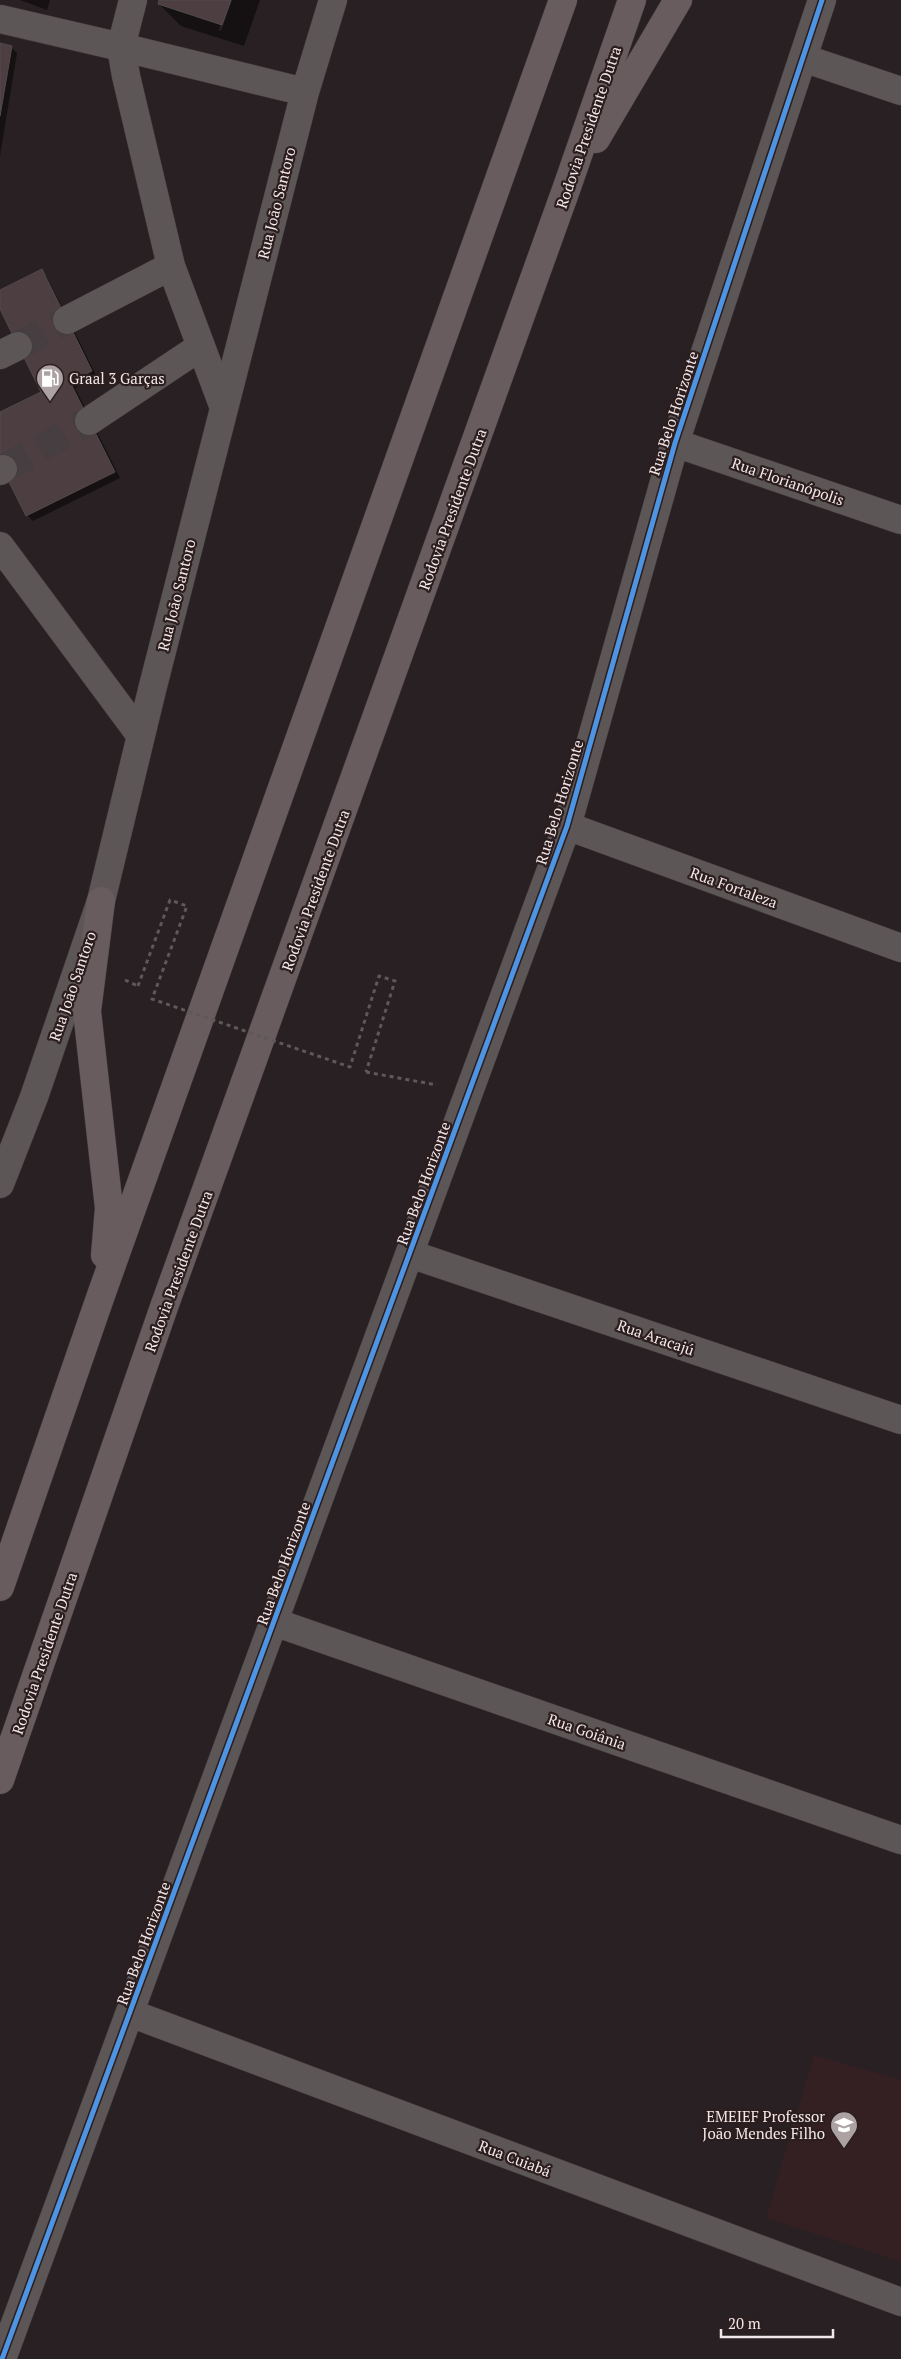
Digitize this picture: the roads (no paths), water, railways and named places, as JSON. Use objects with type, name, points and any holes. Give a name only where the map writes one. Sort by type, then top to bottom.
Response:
[{"type":"highway","points":[[0,1588],[100,1298],[563,0]]},
{"type":"highway","name":"Rodovia Presidente Dutra","points":[[0,1780],[164,1307],[567,187],[632,0]]},
{"type":"highway","points":[[567,187],[678,0]]},
{"type":"highway","points":[[100,1298],[110,1208],[87,1011],[101,901]]},
{"type":"street","points":[[133,0],[121,46],[126,76],[171,266],[224,408]]},
{"type":"street","name":"Rua João Santoro","points":[[0,1184],[34,1097],[101,901],[141,736],[305,92],[333,0]]},
{"type":"street","name":"Rua Belo Horizonte","points":[[2,2359],[567,826],[675,443],[822,0]]},
{"type":"street","points":[[0,19],[121,46],[305,92]]},
{"type":"street","points":[[803,58],[901,91]]},
{"type":"street","points":[[67,320],[171,266]]},
{"type":"street","points":[[89,420],[200,347]]},
{"type":"street","name":"Rua Florianópolis","points":[[675,443],[901,520]]},
{"type":"street","points":[[0,546],[141,736]]},
{"type":"street","name":"Rua Fortaleza","points":[[567,826],[901,948]]},
{"type":"street","name":"Rua Aracajú","points":[[410,1254],[901,1420]]},
{"type":"street","name":"Rua Goiânia","points":[[274,1622],[901,1840]]},
{"type":"street","name":"Rua Cuiabá","points":[[130,2013],[901,2302]]},
{"type":"tunnel","points":[[18,346],[67,320]]},
{"type":"tunnel","points":[[3,469],[89,421]]},
{"type":"place","name":"Graal 3 Garças","points":[[50,402]]},
{"type":"place","name":"EMEIEF Professor João Mendes Filho","points":[[844,2149]]}]
